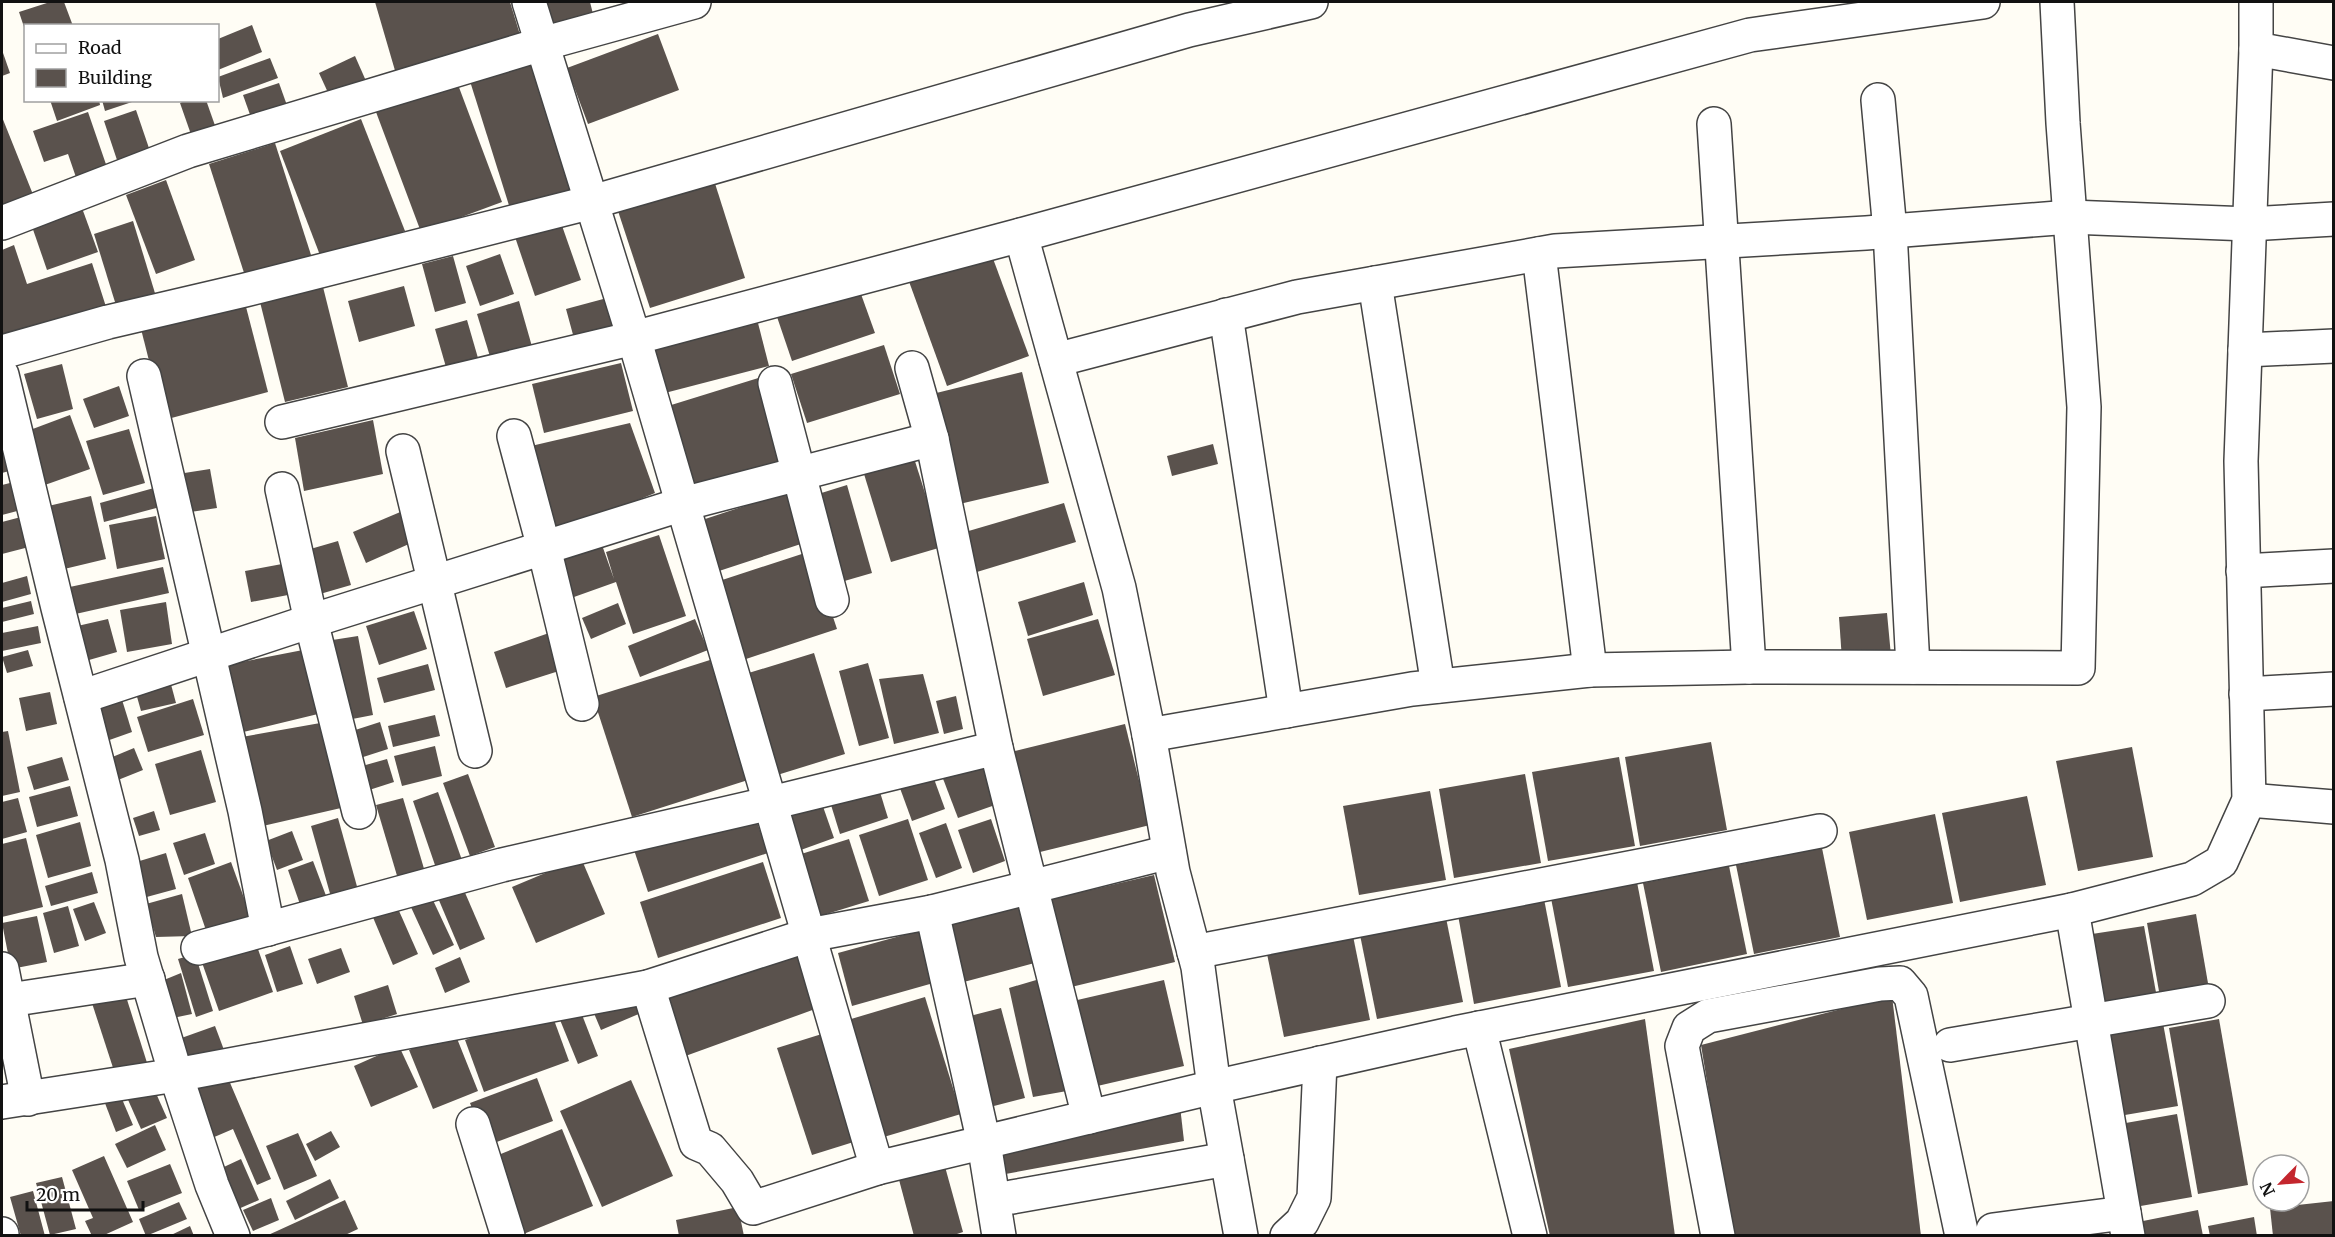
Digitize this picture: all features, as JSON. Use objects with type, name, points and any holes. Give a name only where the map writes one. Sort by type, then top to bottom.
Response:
[{"type":"street","points":[[529,2],[634,338],[877,1168]]},
{"type":"street","points":[[2,223],[188,151],[543,44],[694,2]]},
{"type":"street","points":[[2,352],[108,322],[592,202],[1189,30],[1311,2]]},
{"type":"street","points":[[282,422],[634,338],[1021,235],[1750,35],[1983,2]]},
{"type":"street","points":[[1149,735],[1438,686],[1590,670],[1749,667],[2078,668],[2084,407],[2057,2]]},
{"type":"street","points":[[648,987],[696,1143],[710,1149],[737,1181],[753,1208],[877,1168],[1320,1063],[1479,1028],[2072,910],[2192,879],[2221,862],[2249,800],[2241,461],[2256,2]]},
{"type":"street","points":[[2256,49],[2334,63]]},
{"type":"street","points":[[1878,100],[1890,231],[1913,667]]},
{"type":"street","points":[[1714,124],[1749,667]]},
{"type":"street","points":[[1056,360],[1297,297],[1539,254],[2070,217],[2249,224],[2334,219]]},
{"type":"street","points":[[1021,235],[1119,588],[1149,735],[1169,852],[1198,967],[1214,1087],[1241,1236]]},
{"type":"street","points":[[1539,254],[1590,670]]},
{"type":"street","points":[[1375,283],[1438,686]]},
{"type":"street","points":[[1226,315],[1286,711]]},
{"type":"street","points":[[2245,350],[2334,346]]},
{"type":"street","points":[[912,368],[932,439],[996,748],[1089,1117]]},
{"type":"street","points":[[2,375],[122,860],[141,957],[212,1185],[233,1236]]},
{"type":"street","points":[[144,376],[209,654],[268,928]]},
{"type":"street","points":[[775,383],[832,600]]},
{"type":"street","points":[[514,436],[582,704]]},
{"type":"street","points":[[81,697],[311,621],[683,504],[932,439]]},
{"type":"street","points":[[403,451],[475,751]]},
{"type":"street","points":[[282,489],[311,621],[359,812]]},
{"type":"street","points":[[2243,571],[2334,566]]},
{"type":"street","points":[[2246,694],[2334,689]]},
{"type":"street","points":[[198,948],[502,865],[996,748]]},
{"type":"street","points":[[2249,800],[2334,807]]},
{"type":"street","points":[[1194,952],[1820,831]]},
{"type":"street","points":[[148,979],[5,985],[15,1101],[176,1075],[648,987],[809,935],[932,912],[1169,852]]},
{"type":"street","points":[[1718,1236],[1682,1046],[1689,1028],[1708,1016],[1880,984],[1900,983],[1911,996],[1977,1233],[2126,1224],[2089,1021],[2072,910]]},
{"type":"street","points":[[932,912],[984,1143],[999,1236]]},
{"type":"street","points":[[1950,1044],[2208,1001]]},
{"type":"street","points":[[1479,1028],[1530,1236]]},
{"type":"street","points":[[1287,1236],[1302,1222],[1314,1198],[1320,1063]]},
{"type":"street","points":[[473,1124],[508,1236]]},
{"type":"street","points":[[1012,1197],[1227,1159]]},
{"type":"building","points":[[50,2],[64,2],[72,24],[24,24],[24,27],[19,12]]},
{"type":"building","points":[[375,2],[510,2],[521,38],[396,74]]},
{"type":"building","points":[[544,2],[590,2],[595,22],[553,34]]},
{"type":"building","points":[[252,25],[262,52],[219,70],[219,39]]},
{"type":"building","points":[[658,34],[679,90],[588,124],[567,68]]},
{"type":"building","points":[[2,50],[10,73],[2,76]]},
{"type":"building","points":[[539,55],[584,196],[513,218],[469,78]]},
{"type":"building","points":[[355,56],[366,81],[330,97],[319,73]]},
{"type":"building","points":[[270,58],[278,78],[223,98],[219,77]]},
{"type":"building","points":[[454,74],[502,202],[421,232],[373,104]]},
{"type":"building","points":[[279,83],[289,111],[253,123],[243,95]]},
{"type":"building","points":[[51,102],[99,102],[100,105],[57,121]]},
{"type":"building","points":[[103,102],[132,102],[105,111]]},
{"type":"building","points":[[207,102],[218,134],[194,143],[180,103]]},
{"type":"building","points":[[136,110],[152,157],[120,169],[104,121]]},
{"type":"building","points":[[88,112],[110,176],[79,186],[68,154],[44,162],[33,131]]},
{"type":"building","points":[[2,117],[34,197],[2,210]]},
{"type":"building","points":[[361,119],[405,231],[323,263],[280,151]]},
{"type":"building","points":[[275,143],[312,258],[246,279],[209,164]]},
{"type":"building","points":[[712,174],[745,278],[650,308],[616,205]]},
{"type":"building","points":[[166,180],[195,260],[156,274],[126,195]]},
{"type":"building","points":[[78,197],[98,252],[47,270],[28,215]]},
{"type":"building","points":[[560,220],[581,280],[535,296],[515,237]]},
{"type":"building","points":[[133,221],[158,303],[119,315],[94,234]]},
{"type":"building","points":[[14,245],[27,284],[92,263],[108,313],[2,338],[2,250]]},
{"type":"building","points":[[988,245],[1029,356],[947,386],[907,276]]},
{"type":"building","points":[[500,254],[514,294],[480,306],[466,266]]},
{"type":"building","points":[[453,256],[466,303],[435,312],[422,264]]},
{"type":"building","points":[[322,283],[348,387],[285,402],[259,298]]},
{"type":"building","points":[[857,283],[875,333],[792,361],[775,311]]},
{"type":"building","points":[[404,286],[415,326],[359,342],[348,301]]},
{"type":"building","points":[[607,298],[616,330],[575,342],[566,309]]},
{"type":"building","points":[[519,301],[533,350],[492,363],[477,314]]},
{"type":"building","points":[[245,303],[268,392],[164,420],[141,329]]},
{"type":"building","points":[[467,320],[480,365],[448,374],[435,329]]},
{"type":"building","points":[[758,323],[769,366],[661,394],[650,351]]},
{"type":"building","points":[[884,345],[900,394],[807,423],[791,374]]},
{"type":"building","points":[[621,363],[633,411],[544,433],[532,384]]},
{"type":"building","points":[[62,364],[73,409],[37,419],[24,374]]},
{"type":"building","points":[[1022,372],[1049,483],[951,506],[924,396]]},
{"type":"building","points":[[765,376],[794,469],[697,499],[668,406]]},
{"type":"building","points":[[119,386],[129,416],[94,428],[83,399]]},
{"type":"building","points":[[70,415],[90,469],[42,486],[22,433]]},
{"type":"building","points":[[373,420],[383,474],[304,491],[295,438]]},
{"type":"building","points":[[630,423],[655,493],[556,534],[531,446]]},
{"type":"building","points":[[129,429],[145,483],[103,495],[86,441]]},
{"type":"building","points":[[1213,444],[1218,464],[1172,476],[1167,456]]},
{"type":"building","points":[[2,445],[9,471],[2,473]]},
{"type":"building","points":[[914,458],[942,547],[891,562],[864,474]]},
{"type":"building","points":[[210,469],[217,508],[184,513],[178,474]]},
{"type":"building","points":[[14,482],[21,510],[2,515],[2,485]]},
{"type":"building","points":[[847,485],[872,573],[841,582],[815,495]]},
{"type":"building","points":[[154,488],[160,507],[104,522],[100,503]]},
{"type":"building","points":[[793,490],[810,541],[716,572],[699,521]]},
{"type":"building","points":[[91,496],[106,559],[60,570],[44,507]]},
{"type":"building","points":[[1064,503],[1076,542],[967,575],[955,535]]},
{"type":"building","points":[[405,510],[418,540],[366,563],[353,532]]},
{"type":"building","points":[[156,516],[165,559],[117,569],[109,525]]},
{"type":"building","points":[[21,517],[29,547],[2,554],[2,522]]},
{"type":"building","points":[[659,535],[686,616],[633,634],[616,582],[574,597],[561,560],[602,545],[614,579],[606,552]]},
{"type":"building","points":[[338,541],[351,585],[320,594],[307,550]]},
{"type":"building","points":[[811,551],[837,629],[740,661],[713,583]]},
{"type":"building","points":[[282,564],[288,595],[251,602],[245,571]]},
{"type":"building","points":[[163,567],[169,593],[71,615],[65,588]]},
{"type":"building","points":[[27,576],[31,594],[2,602],[2,583]]},
{"type":"building","points":[[1084,582],[1093,615],[1028,636],[1018,602]]},
{"type":"building","points":[[31,601],[34,614],[2,622],[2,608]]},
{"type":"building","points":[[166,602],[172,644],[127,652],[120,610]]},
{"type":"building","points":[[618,603],[626,624],[591,639],[582,618]]},
{"type":"building","points":[[414,611],[427,649],[379,665],[366,626]]},
{"type":"building","points":[[1887,613],[1891,656],[1842,660],[1839,617]]},
{"type":"building","points":[[108,619],[117,652],[82,662],[73,627]]},
{"type":"building","points":[[695,619],[708,650],[640,677],[628,646]]},
{"type":"building","points":[[1098,619],[1115,675],[1043,696],[1027,639]]},
{"type":"building","points":[[38,626],[41,643],[2,651],[2,633]]},
{"type":"building","points":[[549,633],[562,670],[506,688],[494,652]]},
{"type":"building","points":[[358,636],[373,715],[342,721],[326,641]]},
{"type":"building","points":[[28,650],[33,666],[7,673],[2,657]]},
{"type":"building","points":[[303,650],[318,714],[239,733],[226,665]]},
{"type":"building","points":[[814,653],[845,754],[774,776],[742,675]]},
{"type":"building","points":[[710,660],[748,780],[632,817],[593,697]]},
{"type":"building","points":[[868,663],[889,738],[859,746],[839,671]]},
{"type":"building","points":[[428,664],[435,690],[384,703],[377,678]]},
{"type":"building","points":[[923,674],[939,733],[894,744],[879,679]]},
{"type":"building","points":[[169,677],[176,703],[141,711],[134,686]]},
{"type":"building","points":[[119,690],[132,732],[101,743],[86,701]]},
{"type":"building","points":[[50,692],[57,724],[26,731],[19,698]]},
{"type":"building","points":[[956,696],[963,729],[944,734],[936,701]]},
{"type":"building","points":[[193,699],[204,735],[148,752],[137,717]]},
{"type":"building","points":[[435,715],[440,736],[393,747],[388,726]]},
{"type":"building","points":[[326,722],[341,808],[254,828],[236,738]]},
{"type":"building","points":[[380,722],[388,749],[357,759],[349,732]]},
{"type":"building","points":[[1125,724],[1150,825],[1036,853],[1011,752]]},
{"type":"building","points":[[8,731],[20,792],[2,796],[2,732]]},
{"type":"building","points":[[1711,742],[1727,830],[1640,846],[1625,757]]},
{"type":"building","points":[[435,746],[442,776],[402,786],[394,756]]},
{"type":"building","points":[[2132,747],[2153,857],[2078,871],[2056,761]]},
{"type":"building","points":[[134,748],[143,770],[118,780],[110,758]]},
{"type":"building","points":[[201,750],[216,802],[170,815],[155,764]]},
{"type":"building","points":[[62,757],[69,780],[34,790],[27,767]]},
{"type":"building","points":[[1619,757],[1635,846],[1548,861],[1532,772]]},
{"type":"building","points":[[387,759],[394,782],[363,792],[355,768]]},
{"type":"building","points":[[983,761],[998,804],[958,818],[942,776]]},
{"type":"building","points":[[930,768],[945,809],[912,821],[897,780]]},
{"type":"building","points":[[468,774],[495,847],[470,856],[443,783]]},
{"type":"building","points":[[1525,774],[1541,863],[1454,878],[1439,789]]},
{"type":"building","points":[[70,786],[78,816],[37,827],[29,797]]},
{"type":"building","points":[[879,789],[888,818],[840,834],[831,805]]},
{"type":"building","points":[[1430,791],[1446,880],[1359,895],[1343,806]]},
{"type":"building","points":[[438,792],[463,863],[437,871],[413,801]]},
{"type":"building","points":[[2027,796],[2046,885],[1960,902],[1942,813]]},
{"type":"building","points":[[18,798],[27,832],[2,839],[2,802]]},
{"type":"building","points":[[403,798],[425,872],[398,879],[376,805]]},
{"type":"building","points":[[820,798],[834,838],[798,851],[784,811]]},
{"type":"building","points":[[154,811],[160,830],[139,836],[133,818]]},
{"type":"building","points":[[753,811],[768,853],[648,892],[634,850]]},
{"type":"building","points":[[1935,814],[1953,903],[1867,920],[1849,832]]},
{"type":"building","points":[[338,818],[358,890],[331,897],[311,826]]},
{"type":"building","points":[[908,819],[928,880],[879,896],[859,835]]},
{"type":"building","points":[[991,819],[1005,861],[973,873],[958,830]]},
{"type":"building","points":[[80,822],[91,866],[48,878],[36,835]]},
{"type":"building","points":[[946,823],[962,868],[936,878],[919,833]]},
{"type":"building","points":[[292,831],[303,860],[277,870],[266,841]]},
{"type":"building","points":[[205,833],[215,864],[184,875],[173,843]]},
{"type":"building","points":[[26,838],[43,907],[2,917],[2,844]]},
{"type":"building","points":[[849,839],[869,901],[817,917],[798,855]]},
{"type":"building","points":[[1822,848],[1840,937],[1754,954],[1736,865]]},
{"type":"building","points":[[166,853],[176,889],[143,898],[133,863]]},
{"type":"building","points":[[581,858],[605,914],[536,943],[512,887]]},
{"type":"building","points":[[313,861],[328,901],[302,910],[288,870]]},
{"type":"building","points":[[231,862],[252,920],[208,936],[188,878]]},
{"type":"building","points":[[763,862],[781,918],[658,958],[640,902]]},
{"type":"building","points":[[1729,866],[1747,954],[1661,972],[1643,883]]},
{"type":"building","points":[[92,872],[98,893],[51,906],[45,886]]},
{"type":"building","points":[[1154,875],[1175,962],[1067,988],[1047,900]]},
{"type":"building","points":[[1637,882],[1654,971],[1568,987],[1551,898]]},
{"type":"building","points":[[463,888],[485,939],[460,950],[438,898]]},
{"type":"building","points":[[182,894],[192,936],[156,937],[146,904]]},
{"type":"building","points":[[1025,895],[1042,961],[960,983],[943,917]]},
{"type":"building","points":[[431,896],[454,945],[433,955],[410,905]]},
{"type":"building","points":[[1544,899],[1561,987],[1474,1004],[1458,915]]},
{"type":"building","points":[[94,902],[106,933],[85,941],[73,909]]},
{"type":"building","points":[[396,904],[418,954],[393,965],[372,915]]},
{"type":"building","points":[[68,906],[79,946],[54,953],[43,913]]},
{"type":"building","points":[[1445,913],[1463,1002],[1377,1019],[1359,930]]},
{"type":"building","points":[[2196,914],[2209,989],[2160,997],[2147,923]]},
{"type":"building","points":[[37,916],[47,962],[11,969],[2,923]]},
{"type":"building","points":[[2144,926],[2157,998],[2105,1007],[2092,934]]},
{"type":"building","points":[[922,930],[937,982],[852,1006],[838,953]]},
{"type":"building","points":[[1352,931],[1370,1020],[1284,1037],[1266,949]]},
{"type":"building","points":[[253,935],[273,992],[219,1011],[199,954]]},
{"type":"building","points":[[290,946],[303,984],[277,992],[265,955]]},
{"type":"building","points":[[796,947],[818,1008],[680,1058],[658,996]]},
{"type":"building","points":[[341,948],[350,972],[317,984],[308,959]]},
{"type":"building","points":[[195,954],[213,1011],[196,1017],[178,959]]},
{"type":"building","points":[[460,957],[470,982],[445,993],[435,968]]},
{"type":"building","points":[[181,973],[192,1014],[168,1019],[159,982]]},
{"type":"building","points":[[1043,978],[1067,1091],[1033,1097],[1009,988]]},
{"type":"building","points":[[1164,980],[1184,1066],[1093,1087],[1073,1001]]},
{"type":"building","points":[[388,985],[397,1014],[363,1025],[354,996]]},
{"type":"building","points":[[123,987],[149,1069],[117,1080],[90,997]]},
{"type":"building","points":[[634,995],[641,1013],[601,1030],[593,1011]]},
{"type":"building","points":[[1892,996],[1921,1236],[1732,1236],[1701,1045]]},
{"type":"building","points":[[925,997],[961,1114],[877,1139],[841,1022]]},
{"type":"building","points":[[579,1007],[598,1056],[578,1064],[558,1015]]},
{"type":"building","points":[[1001,1008],[1025,1098],[990,1107],[966,1017]]},
{"type":"building","points":[[550,1009],[569,1061],[484,1092],[465,1040]]},
{"type":"building","points":[[1645,1019],[1675,1236],[1550,1236],[1509,1049]]},
{"type":"building","points":[[2219,1019],[2248,1185],[2198,1194],[2169,1028]]},
{"type":"building","points":[[2163,1023],[2178,1106],[2119,1116],[2105,1033]]},
{"type":"building","points":[[215,1026],[224,1050],[182,1066],[173,1041]]},
{"type":"building","points":[[454,1031],[478,1091],[433,1109],[409,1050]]},
{"type":"building","points":[[825,1033],[860,1140],[812,1155],[777,1048]]},
{"type":"building","points":[[399,1046],[418,1087],[371,1107],[354,1066]]},
{"type":"building","points":[[225,1071],[271,1179],[257,1185],[233,1129],[205,1141],[183,1088]]},
{"type":"building","points":[[537,1078],[553,1121],[486,1146],[470,1103]]},
{"type":"building","points":[[631,1080],[673,1176],[602,1207],[560,1111]]},
{"type":"building","points":[[151,1082],[167,1118],[141,1129],[125,1093]]},
{"type":"building","points":[[119,1092],[133,1125],[116,1132],[103,1098]]},
{"type":"building","points":[[1180,1106],[1184,1141],[1000,1175],[991,1147]]},
{"type":"building","points":[[2177,1114],[2192,1197],[2135,1207],[2120,1124]]},
{"type":"building","points":[[155,1125],[166,1150],[127,1168],[115,1144]]},
{"type":"building","points":[[562,1129],[593,1206],[521,1235],[491,1158]]},
{"type":"building","points":[[331,1131],[340,1147],[315,1161],[306,1144]]},
{"type":"building","points":[[298,1133],[317,1176],[284,1190],[266,1146]]},
{"type":"building","points":[[104,1156],[133,1222],[102,1236],[92,1236],[85,1221],[93,1218],[72,1170]]},
{"type":"building","points":[[241,1159],[259,1200],[229,1213],[211,1173]]},
{"type":"building","points":[[944,1163],[963,1232],[951,1236],[914,1236],[898,1176]]},
{"type":"building","points":[[170,1164],[182,1193],[139,1210],[127,1181]]},
{"type":"building","points":[[62,1177],[76,1229],[50,1235],[36,1183]]},
{"type":"building","points":[[330,1179],[339,1198],[295,1220],[286,1201]]},
{"type":"building","points":[[33,1191],[45,1236],[21,1236],[10,1197]]},
{"type":"building","points":[[271,1198],[279,1220],[253,1231],[243,1210]]},
{"type":"building","points":[[345,1200],[358,1229],[343,1236],[266,1236]]},
{"type":"building","points":[[2334,1201],[2334,1236],[2273,1236],[2271,1213],[2311,1213],[2311,1204]]},
{"type":"building","points":[[179,1202],[187,1219],[146,1236],[139,1219]]},
{"type":"building","points":[[738,1207],[744,1236],[679,1236],[676,1220]]},
{"type":"building","points":[[2198,1210],[2203,1236],[2140,1236],[2138,1222]]},
{"type":"building","points":[[2254,1217],[2257,1236],[2210,1236],[2208,1226]]},
{"type":"building","points":[[190,1226],[194,1236],[169,1236]]}]
